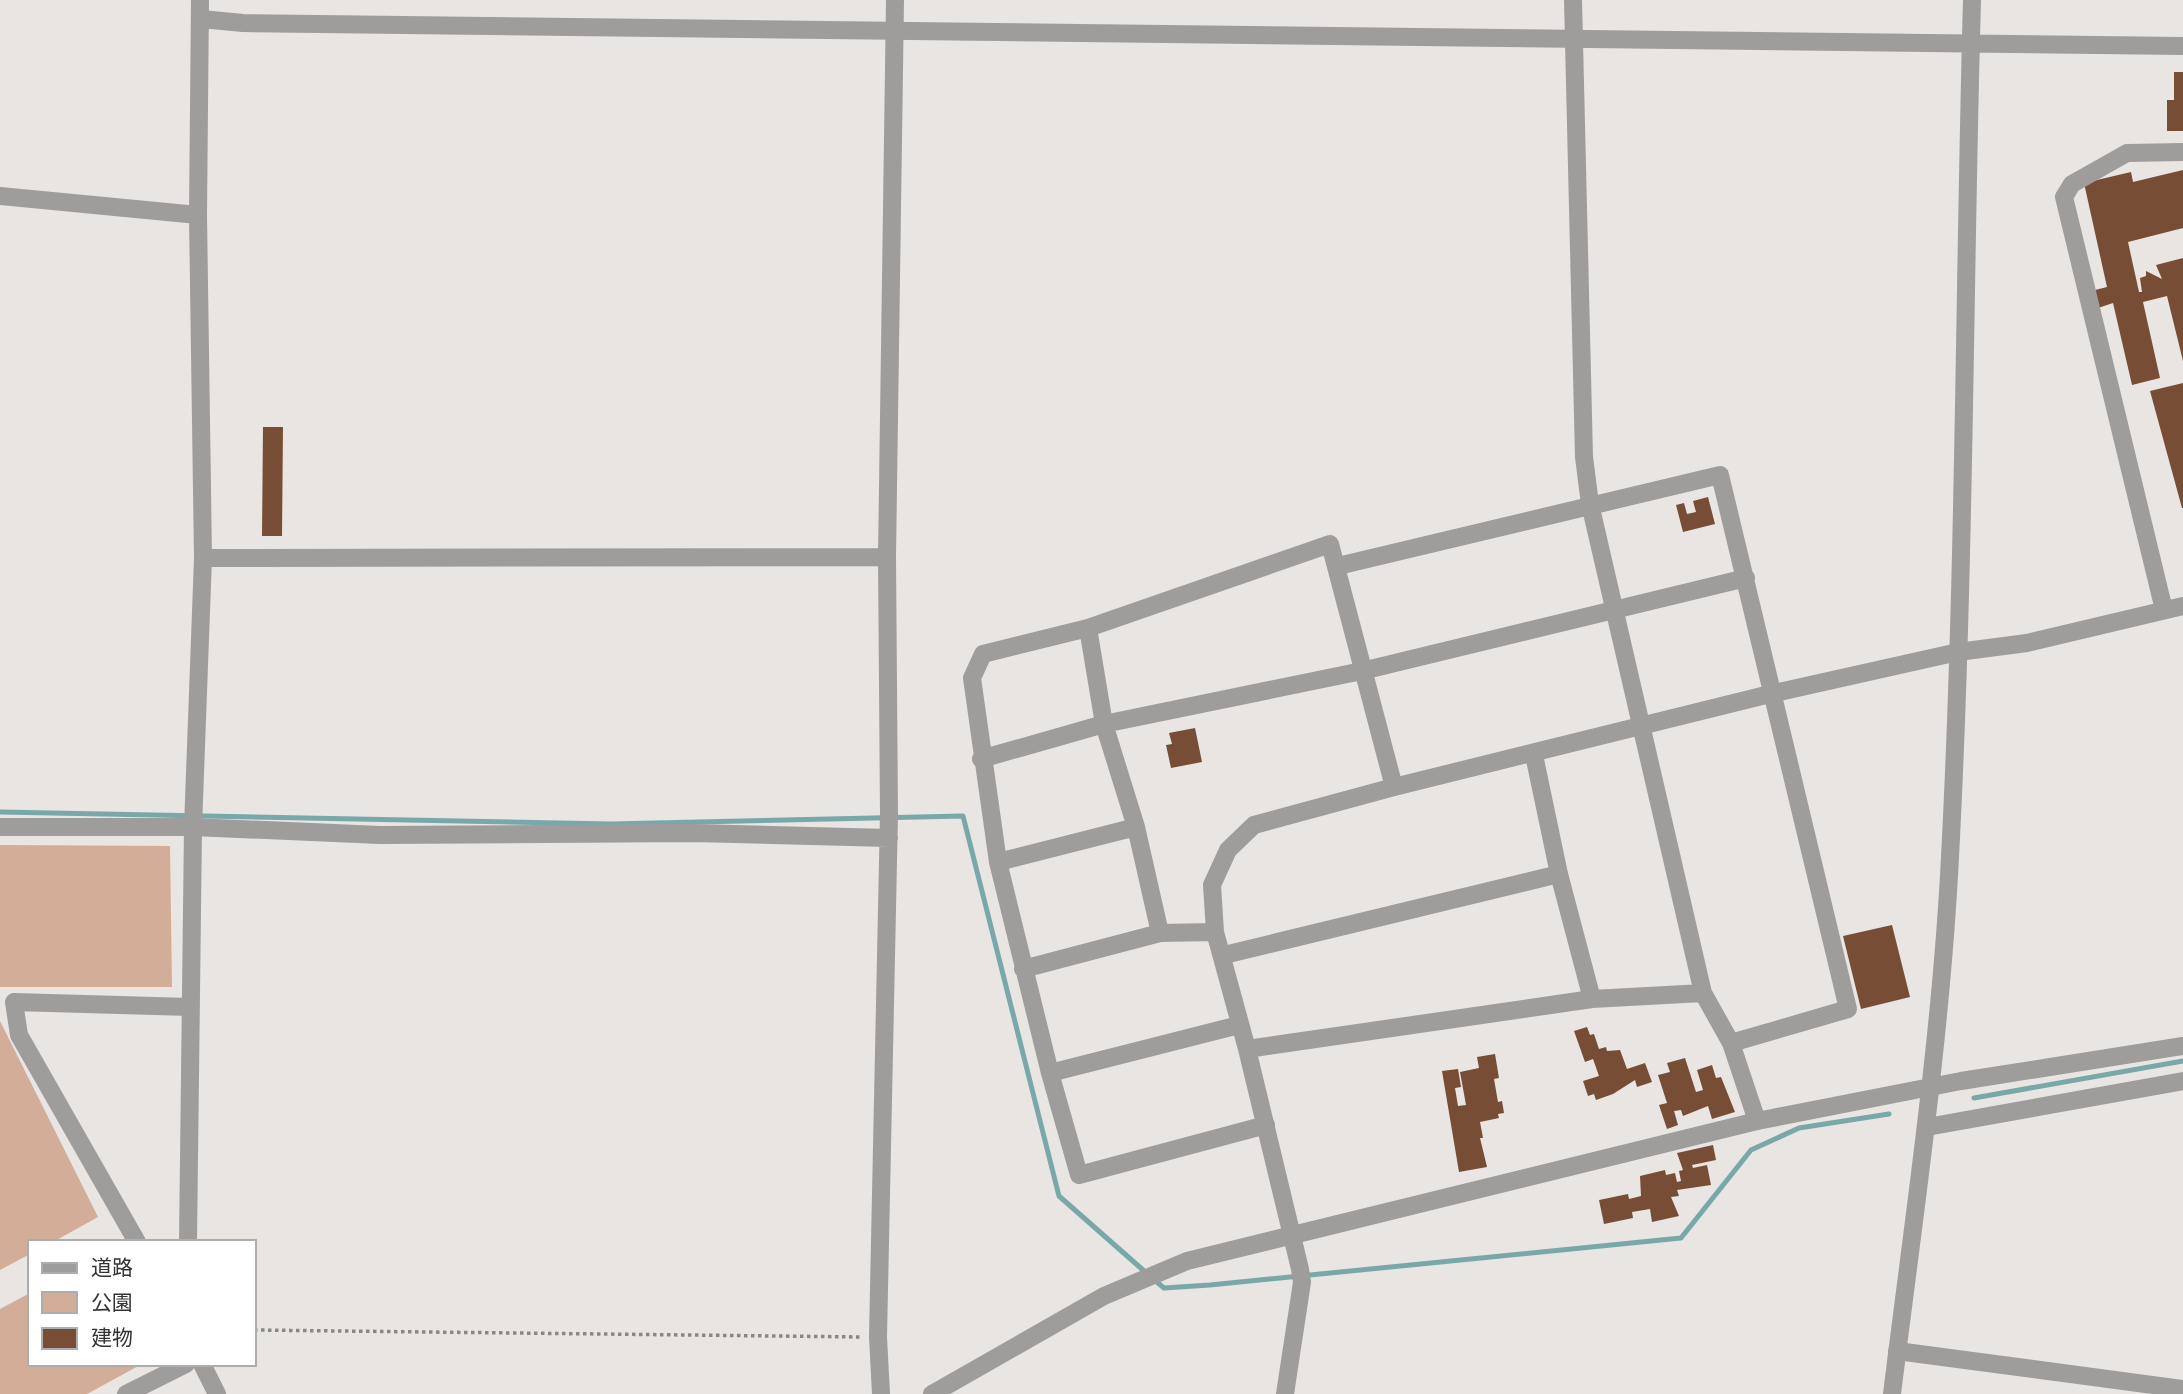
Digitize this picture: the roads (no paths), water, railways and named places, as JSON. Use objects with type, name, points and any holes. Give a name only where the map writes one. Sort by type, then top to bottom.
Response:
[{"type":"street","points":[[188,1240],[193,818],[203,558],[198,215],[200,0]]},
{"type":"street","points":[[881,1394],[878,1337],[889,825],[887,557],[895,0]]},
{"type":"street","points":[[1573,0],[1584,457],[1590,504],[1703,993],[1731,1043],[1757,1121]]},
{"type":"street","points":[[1892,1394],[1927,1127],[1950,859],[1958,652],[1972,0]]},
{"type":"street","points":[[201,19],[243,23],[895,32],[2183,46]]},
{"type":"street","points":[[2164,610],[2064,197],[2072,184],[2127,153],[2183,152]]},
{"type":"street","points":[[0,196],[198,215]]},
{"type":"street","points":[[1338,566],[1720,475],[1746,578],[1770,694],[1848,1009],[1731,1043]]},
{"type":"street","points":[[1266,1125],[1079,1175],[1050,1073],[998,862],[981,759],[972,678],[983,654],[1088,628],[1330,544],[1338,566],[1362,671],[1394,787]]},
{"type":"street","points":[[203,558],[887,557]]},
{"type":"street","points":[[981,759],[1104,724],[1362,671],[1746,578]]},
{"type":"street","points":[[1285,1394],[1301,1276],[1294,1233],[1248,1049],[1239,1025],[1224,955],[1215,932],[1212,885],[1228,850],[1254,825],[1394,787],[1534,755],[1770,694],[1958,652],[2027,643],[2183,606]]},
{"type":"street","points":[[1088,628],[1104,724],[1136,828],[1160,933]]},
{"type":"street","points":[[1534,755],[1559,874],[1592,999]]},
{"type":"street","points":[[0,827],[193,818],[380,835],[695,833],[889,825]]},
{"type":"street","points":[[998,862],[1136,828]]},
{"type":"street","points":[[1224,955],[1559,874]]},
{"type":"street","points":[[1024,968],[1160,933],[1215,932]]},
{"type":"street","points":[[1248,1049],[1592,999],[1703,993]]},
{"type":"street","points":[[136,1240],[19,1035],[14,1002],[190,1007]]},
{"type":"street","points":[[1050,1073],[1239,1025]]},
{"type":"street","points":[[932,1394],[1104,1296],[1188,1261],[1757,1121],[1931,1086],[2183,1046]]},
{"type":"street","points":[[1927,1127],[2183,1081]]},
{"type":"street","points":[[1897,1351],[2183,1389]]},
{"type":"street","points":[[126,1394],[182,1366]]},
{"type":"street","points":[[203,1366],[217,1394]]},
{"type":"waterway","points":[[0,812],[611,824],[963,816],[1059,1196],[1143,1270]]},
{"type":"waterway","points":[[1974,1098],[2183,1061]]},
{"type":"waterway","points":[[1158,1283],[1164,1288],[1210,1285],[1681,1238],[1751,1150],[1799,1128],[1889,1114]]}]
